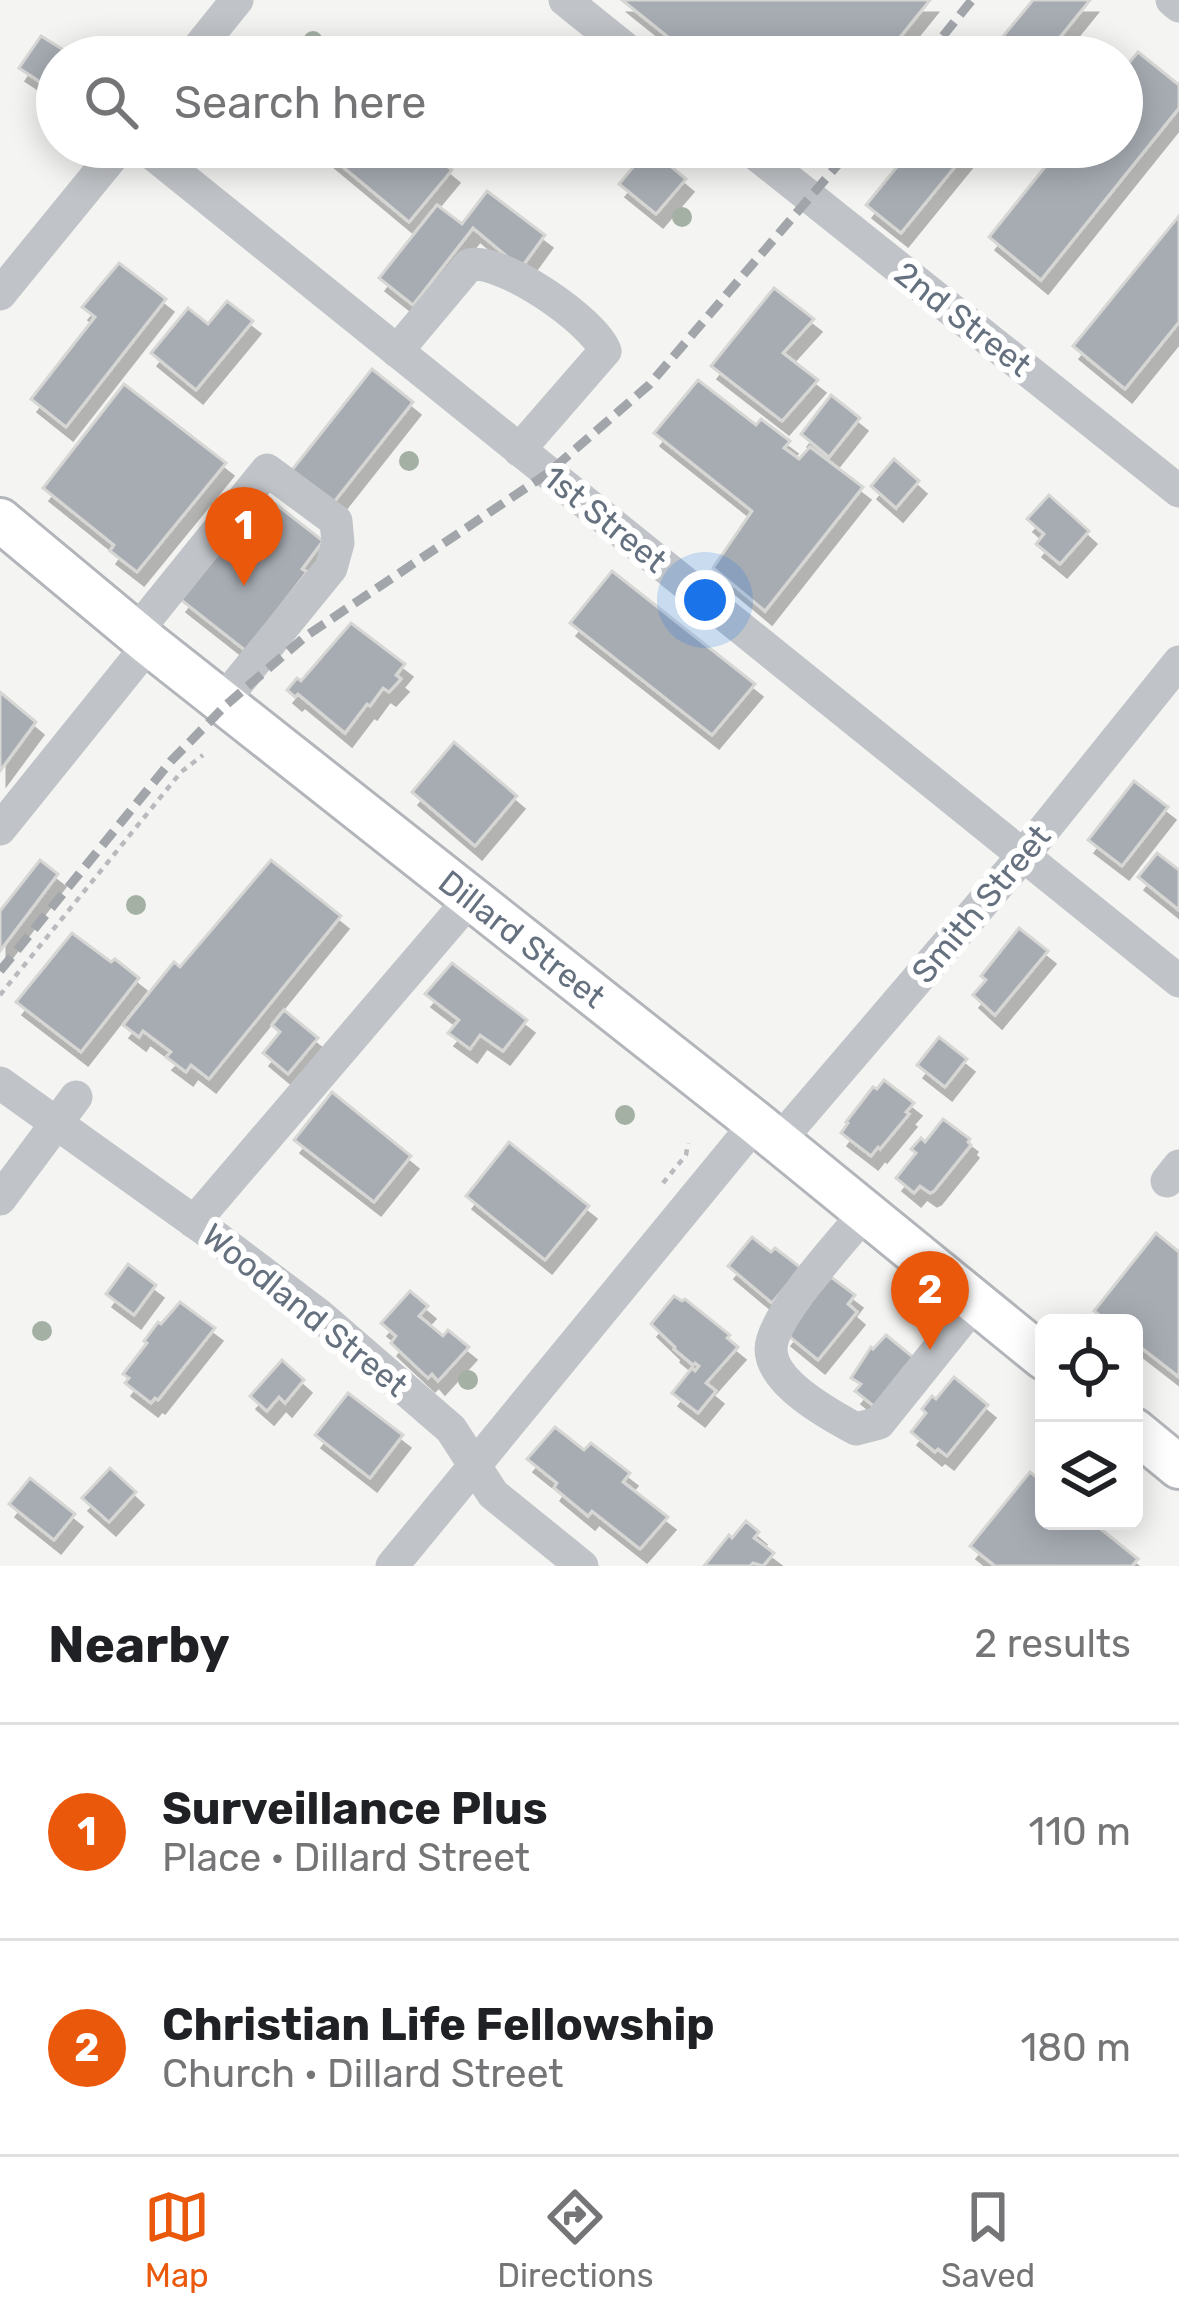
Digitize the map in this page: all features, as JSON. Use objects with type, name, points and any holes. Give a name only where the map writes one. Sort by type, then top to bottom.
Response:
[{"type":"main road","name":"Dillard Street","points":[[0,520],[1035,1351]]},
{"type":"main road","points":[[1143,1437],[1179,1467]]},
{"type":"street","points":[[208,36],[237,0]]},
{"type":"street","points":[[565,0],[609,36]]},
{"type":"street","points":[[1172,0],[1179,6]]},
{"type":"street","points":[[0,294],[103,168]]},
{"type":"street","name":"1st Street","points":[[170,168],[1179,981]]},
{"type":"street","name":"2nd Street","points":[[773,168],[1179,491]]},
{"type":"street","points":[[398,352],[469,265],[482,262],[541,291],[600,338],[605,352],[519,449]]},
{"type":"street","points":[[0,829],[267,470],[336,521],[338,543],[331,568],[222,701]]},
{"type":"street","name":"Smith Street","points":[[392,1566],[474,1463],[767,1132],[1022,856],[1179,662]]},
{"type":"street","points":[[194,1222],[471,898]]},
{"type":"street","name":"Woodland Street","points":[[0,1083],[67,1111],[194,1222],[319,1315],[451,1429],[493,1494],[582,1566]]},
{"type":"street","points":[[0,1199],[67,1111]]},
{"type":"street","points":[[865,1213],[776,1327],[770,1351],[777,1370],[816,1407],[856,1429],[879,1423],[976,1302]]},
{"type":"path","points":[[0,995],[181,772],[203,755]]},
{"type":"building","points":[[622,0],[930,0],[901,36],[667,36]]},
{"type":"building","points":[[1033,0],[1090,0],[1061,36],[1003,36]]},
{"type":"building","points":[[36,43],[36,79],[19,68]]},
{"type":"building","points":[[1143,56],[1179,85],[1179,108],[1143,153]]},
{"type":"building","points":[[344,168],[452,170],[409,222]]},
{"type":"building","points":[[632,168],[673,168],[686,179],[656,214],[619,184]]},
{"type":"building","points":[[896,168],[954,168],[901,233],[866,205]]},
{"type":"building","points":[[1044,168],[1131,168],[1041,280],[989,237]]},
{"type":"building","points":[[487,191],[545,235],[521,268],[473,228],[413,305],[379,278],[437,205],[462,224]]},
{"type":"building","points":[[1179,216],[1179,322],[1125,389],[1073,346]]},
{"type":"building","points":[[119,263],[166,299],[66,427],[31,399],[95,317],[82,307]]},
{"type":"building","points":[[774,288],[814,319],[783,353],[818,380],[782,421],[711,366]]},
{"type":"building","points":[[227,301],[253,321],[196,390],[151,353],[188,308],[208,324]]},
{"type":"building","points":[[372,369],[413,402],[330,507],[288,475]]},
{"type":"building","points":[[698,380],[756,425],[761,419],[790,441],[784,448],[799,459],[810,447],[863,487],[765,611],[713,568],[752,511],[654,433]]},
{"type":"building","points":[[124,384],[226,463],[137,572],[110,551],[114,545],[43,488]]},
{"type":"building","points":[[831,395],[860,418],[829,457],[801,434]]},
{"type":"building","points":[[894,459],[919,481],[896,508],[871,486]]},
{"type":"building","points":[[1049,495],[1089,531],[1060,564],[1036,544],[1044,534],[1027,519]]},
{"type":"building","points":[[268,498],[323,541],[302,569],[307,572],[246,651],[180,599],[246,515],[251,520]]},
{"type":"building","points":[[612,571],[755,684],[712,735],[570,623]]},
{"type":"building","points":[[351,623],[405,664],[396,675],[401,679],[389,692],[383,688],[345,733],[287,690],[297,678],[301,681]]},
{"type":"building","points":[[0,692],[36,722],[0,771]]},
{"type":"building","points":[[454,742],[517,796],[475,846],[412,792]]},
{"type":"building","points":[[1134,781],[1168,807],[1122,866],[1088,840]]},
{"type":"building","points":[[1157,853],[1179,870],[1179,910],[1138,877]]},
{"type":"building","points":[[40,860],[58,874],[0,951],[0,911]]},
{"type":"building","points":[[271,860],[341,916],[209,1079],[191,1065],[186,1072],[166,1057],[171,1052],[143,1031],[139,1037],[123,1025],[174,962],[180,967]]},
{"type":"building","points":[[1019,928],[1048,951],[995,1015],[973,995],[986,980],[981,976]]},
{"type":"building","points":[[72,933],[139,978],[81,1052],[16,1002]]},
{"type":"building","points":[[452,963],[527,1020],[503,1051],[480,1035],[470,1049],[448,1033],[459,1020],[425,994]]},
{"type":"building","points":[[284,1010],[318,1038],[288,1074],[263,1053],[280,1032],[272,1025]]},
{"type":"building","points":[[939,1037],[967,1059],[945,1087],[917,1065]]},
{"type":"building","points":[[884,1080],[914,1103],[871,1156],[841,1133],[873,1087],[877,1089]]},
{"type":"building","points":[[332,1092],[411,1156],[374,1202],[294,1140]]},
{"type":"building","points":[[943,1119],[970,1139],[971,1145],[934,1191],[920,1186],[914,1193],[896,1178],[916,1153],[911,1149],[921,1138],[925,1142]]},
{"type":"building","points":[[509,1142],[589,1206],[545,1260],[466,1196]]},
{"type":"building","points":[[1156,1233],[1179,1252],[1179,1377],[1143,1349],[1143,1314],[1094,1311]]},
{"type":"building","points":[[752,1237],[801,1268],[772,1303],[728,1266]]},
{"type":"building","points":[[128,1264],[156,1285],[134,1315],[106,1294]]},
{"type":"building","points":[[831,1277],[855,1295],[848,1304],[857,1312],[818,1360],[785,1333]]},
{"type":"building","points":[[410,1291],[428,1306],[419,1316],[443,1336],[448,1330],[469,1347],[438,1381],[432,1374],[428,1378],[391,1343],[396,1336],[381,1323]]},
{"type":"building","points":[[674,1296],[685,1299],[738,1347],[706,1383],[716,1391],[698,1413],[672,1393],[699,1366],[674,1349],[651,1324]]},
{"type":"building","points":[[180,1302],[215,1328],[151,1403],[125,1383],[129,1378],[123,1374],[158,1322]]},
{"type":"building","points":[[886,1335],[919,1362],[880,1411],[855,1391],[861,1384],[851,1378],[871,1347]]},
{"type":"building","points":[[282,1360],[304,1380],[285,1403],[279,1397],[267,1411],[250,1396]]},
{"type":"building","points":[[954,1377],[988,1405],[947,1456],[911,1432],[932,1396],[936,1399]]},
{"type":"building","points":[[348,1393],[403,1435],[370,1478],[315,1435]]},
{"type":"building","points":[[555,1427],[584,1450],[591,1443],[630,1473],[623,1482],[668,1517],[640,1549],[592,1511],[588,1516],[527,1459]]},
{"type":"building","points":[[110,1468],[136,1492],[109,1522],[82,1498]]},
{"type":"building","points":[[1030,1472],[1035,1476],[1035,1530],[1102,1530],[1138,1559],[1132,1566],[995,1566],[970,1546]]},
{"type":"building","points":[[30,1478],[75,1514],[54,1540],[9,1504]]},
{"type":"building","points":[[746,1521],[759,1532],[754,1538],[774,1553],[763,1566],[704,1566],[729,1535],[732,1538]]},
{"type":"railway","points":[[943,36],[972,0]]},
{"type":"railway","points":[[0,971],[171,761],[226,705],[306,636],[548,473],[649,385],[835,168]]},
{"type":"place","name":"Surveillance Plus","points":[[244,586]]},
{"type":"place","name":"Christian Life Fellowship","points":[[930,1350]]}]
